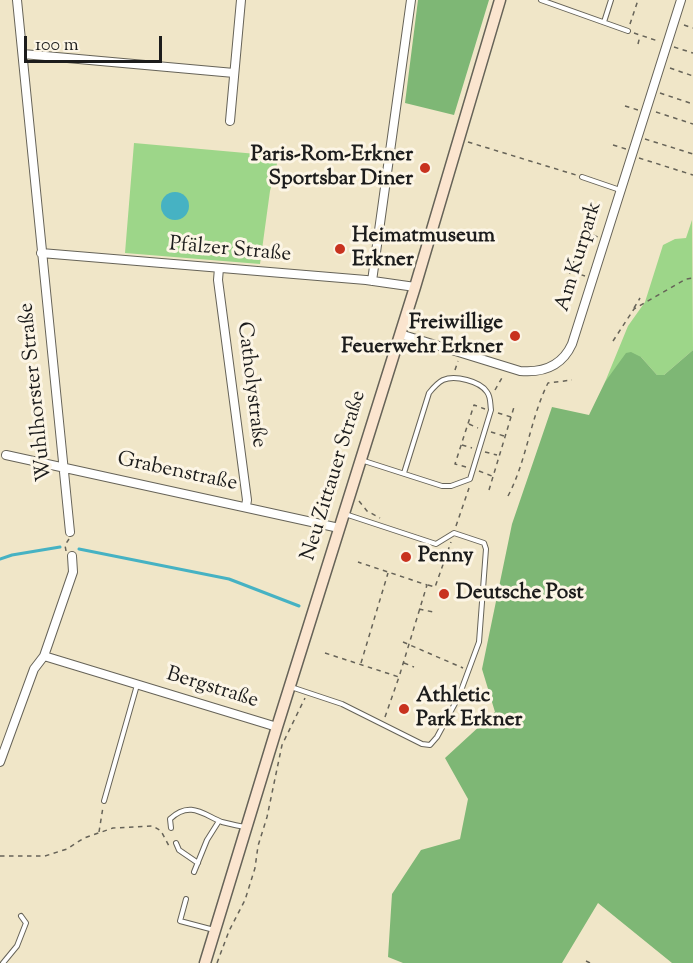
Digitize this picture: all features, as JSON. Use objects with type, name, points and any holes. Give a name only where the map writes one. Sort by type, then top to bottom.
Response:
[{"type":"main road","name":"Neu Zittauer Straße","points":[[205,963],[360,460],[463,140],[500,0]]},
{"type":"street","name":"Wuhlhorster Straße","points":[[17,0],[69,532]]},
{"type":"street","points":[[230,121],[241,0]]},
{"type":"street","points":[[372,281],[411,0]]},
{"type":"street","name":"Am Kurpark","points":[[400,334],[520,371],[537,372],[548,369],[569,351],[681,0]]},
{"type":"street","points":[[22,54],[234,73]]},
{"type":"street","name":"Pfälzer Straße","points":[[41,253],[372,281],[415,287]]},
{"type":"street","name":"Catholystraße","points":[[219,268],[218,280],[246,506]]},
{"type":"street","name":"Grabenstraße","points":[[6,455],[339,528]]},
{"type":"street","points":[[0,762],[34,669],[44,656],[74,572],[72,556]]},
{"type":"street","name":"Bergstraße","points":[[44,656],[277,727]]},
{"type":"lane","points":[[541,0],[628,30]]},
{"type":"lane","points":[[604,22],[611,0]]},
{"type":"lane","points":[[582,177],[620,190]]},
{"type":"lane","points":[[360,460],[442,486],[451,486],[470,479],[491,411],[490,399],[486,390],[476,383],[452,378],[437,384],[429,393],[404,473]]},
{"type":"lane","points":[[290,687],[342,704],[422,744],[430,745],[437,737],[459,696],[479,642],[486,549],[484,543],[454,533],[436,544],[344,513]]},
{"type":"lane","name":"Bergstraße","points":[[104,801],[138,684]]},
{"type":"lane","points":[[171,828],[170,819],[175,814],[195,810],[212,815],[219,821],[246,828]]},
{"type":"lane","points":[[194,873],[207,840],[219,821]]},
{"type":"lane","points":[[176,843],[179,850],[198,863]]},
{"type":"lane","points":[[186,899],[180,921],[214,930]]},
{"type":"lane","points":[[3,963],[17,946],[26,923],[21,916]]},
{"type":"path","points":[[638,0],[628,30],[693,53]]},
{"type":"path","points":[[680,24],[693,28]]},
{"type":"path","points":[[638,44],[641,35]]},
{"type":"path","points":[[666,67],[693,76]]},
{"type":"path","points":[[658,93],[693,104]]},
{"type":"path","points":[[625,106],[639,110]]},
{"type":"path","points":[[652,111],[693,124]]},
{"type":"path","points":[[644,139],[691,154]]},
{"type":"path","points":[[463,140],[582,177]]},
{"type":"path","points":[[614,145],[627,150]]},
{"type":"path","points":[[638,158],[693,175]]},
{"type":"path","points":[[564,291],[590,212]]},
{"type":"path","points":[[584,232],[594,236]]},
{"type":"path","points":[[571,271],[586,276]]},
{"type":"path","points":[[634,309],[686,279],[693,278]]},
{"type":"path","points":[[613,340],[640,298]]},
{"type":"path","points":[[452,378],[458,360]]},
{"type":"path","points":[[490,399],[504,374]]},
{"type":"path","points":[[508,496],[518,477],[538,406],[548,383],[572,380]]},
{"type":"path","points":[[455,464],[474,405]]},
{"type":"path","points":[[489,490],[514,407]]},
{"type":"path","points":[[358,562],[435,587],[470,484]]},
{"type":"path","points":[[357,497],[367,511],[379,516],[379,526]]},
{"type":"path","points":[[69,532],[69,540],[65,545],[66,552],[72,556]]},
{"type":"path","points":[[360,664],[388,572]]},
{"type":"path","points":[[383,723],[427,585]]},
{"type":"path","points":[[420,609],[433,612]]},
{"type":"path","points":[[403,642],[470,670]]},
{"type":"path","points":[[325,653],[399,677]]},
{"type":"path","points":[[339,662],[340,658]]},
{"type":"path","points":[[404,663],[414,667]]},
{"type":"path","points":[[217,963],[229,931],[245,900],[255,868],[282,745],[309,692]]},
{"type":"path","points":[[99,833],[104,801]]},
{"type":"path","points":[[0,856],[45,856],[67,849],[84,838],[113,828],[153,826],[161,831],[173,853],[179,850]]},
{"type":"path","points":[[586,961],[590,963]]},
{"type":"green space","points":[[418,0],[489,0],[454,115],[405,103]]},
{"type":"green space","points":[[134,143],[279,156],[270,191],[260,264],[125,253]]},
{"type":"green space","points":[[692,220],[693,350],[664,375],[657,375],[641,357],[605,382],[628,326],[645,302],[663,245],[675,239],[686,238]]},
{"type":"green space","points":[[693,350],[693,963],[672,963],[598,903],[562,963],[403,963],[388,957],[392,894],[421,850],[460,839],[468,799],[445,758],[495,712],[482,669],[512,524],[552,407],[589,415],[605,382],[626,353],[631,352],[641,357],[657,375],[664,375]]},
{"type":"water","points":[[175,192],[185,196],[189,206],[185,216],[175,220],[165,216],[161,206],[165,196]]},
{"type":"waterway","points":[[0,559],[60,547]]},
{"type":"waterway","points":[[79,549],[229,579],[299,606]]},
{"type":"place","name":"Paris-Rom-Erkner Sportsbar Diner","points":[[425,168]]},
{"type":"place","name":"Heimatmuseum Erkner","points":[[340,249]]},
{"type":"place","name":"Freiwillige Feuerwehr Erkner","points":[[515,336]]},
{"type":"place","name":"Penny","points":[[406,557]]},
{"type":"place","name":"Deutsche Post","points":[[444,594]]},
{"type":"place","name":"Athletic Park Erkner","points":[[404,709]]}]
